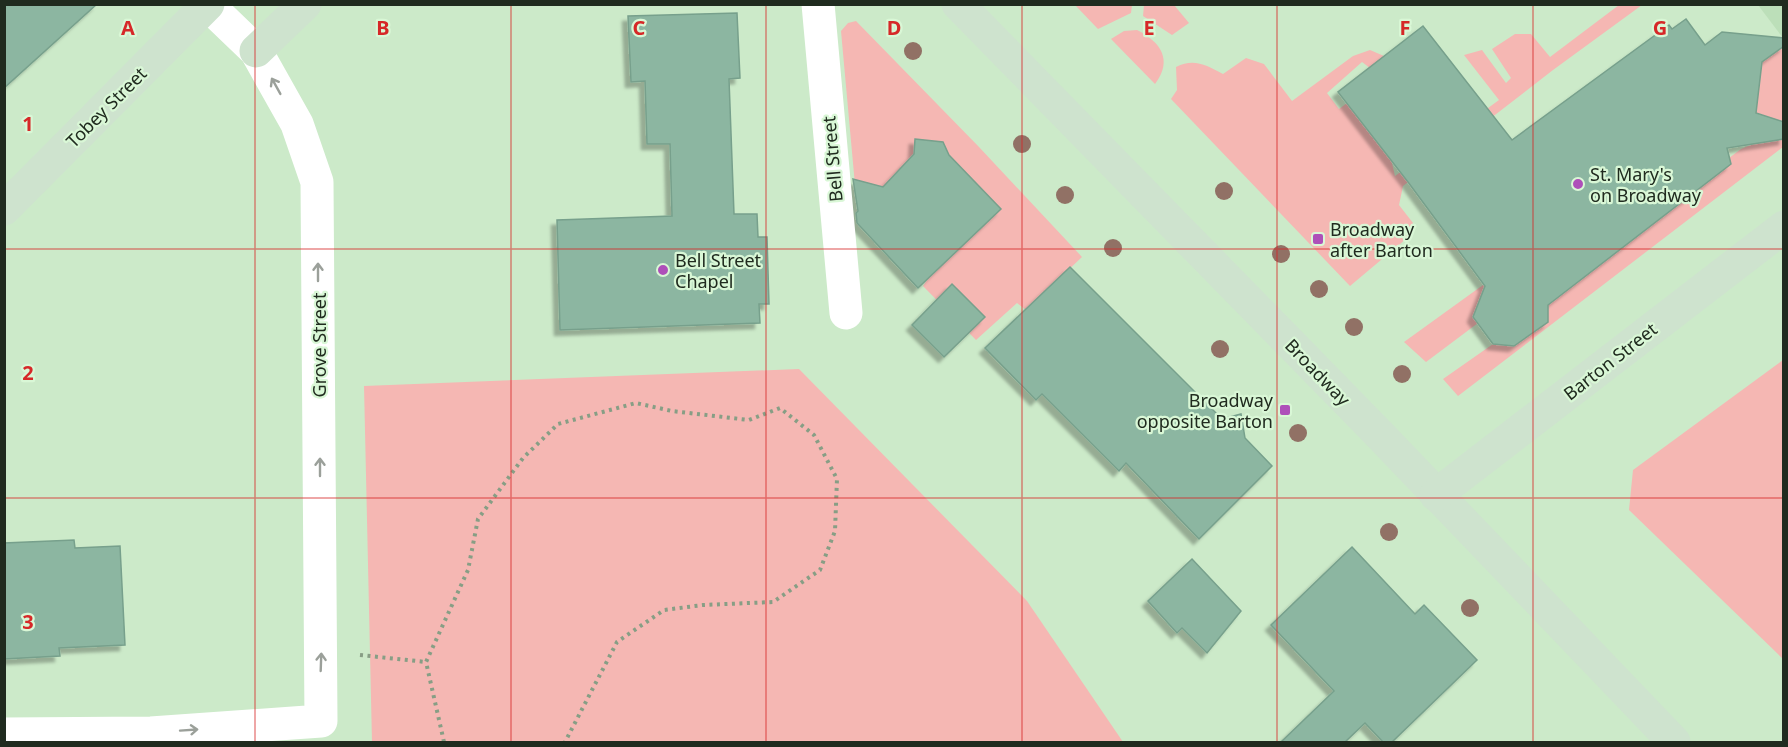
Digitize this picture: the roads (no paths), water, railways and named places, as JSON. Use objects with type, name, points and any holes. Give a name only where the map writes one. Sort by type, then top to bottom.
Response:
[{"type":"main road","points":[[256,51],[305,4]]},
{"type":"main road","name":"Tobey Street","points":[[4,209],[208,5]]},
{"type":"main road","name":"Broadway","points":[[967,7],[1674,742]]},
{"type":"main road","name":"Barton Street","points":[[1436,495],[1784,227]]},
{"type":"street","name":"Bell Street","points":[[818,4],[846,313]]},
{"type":"street","name":"Grove Street","points":[[4,734],[151,733],[321,721],[317,182],[297,124],[256,51],[208,5]]},
{"type":"place","name":"St. Mary's on Broadway","points":[[1578,184]]},
{"type":"place","name":"Broadway after Barton","points":[[1318,239]]},
{"type":"place","name":"Bell Street Chapel","points":[[663,270]]},
{"type":"place","name":"Broadway opposite Barton","points":[[1285,410]]}]
